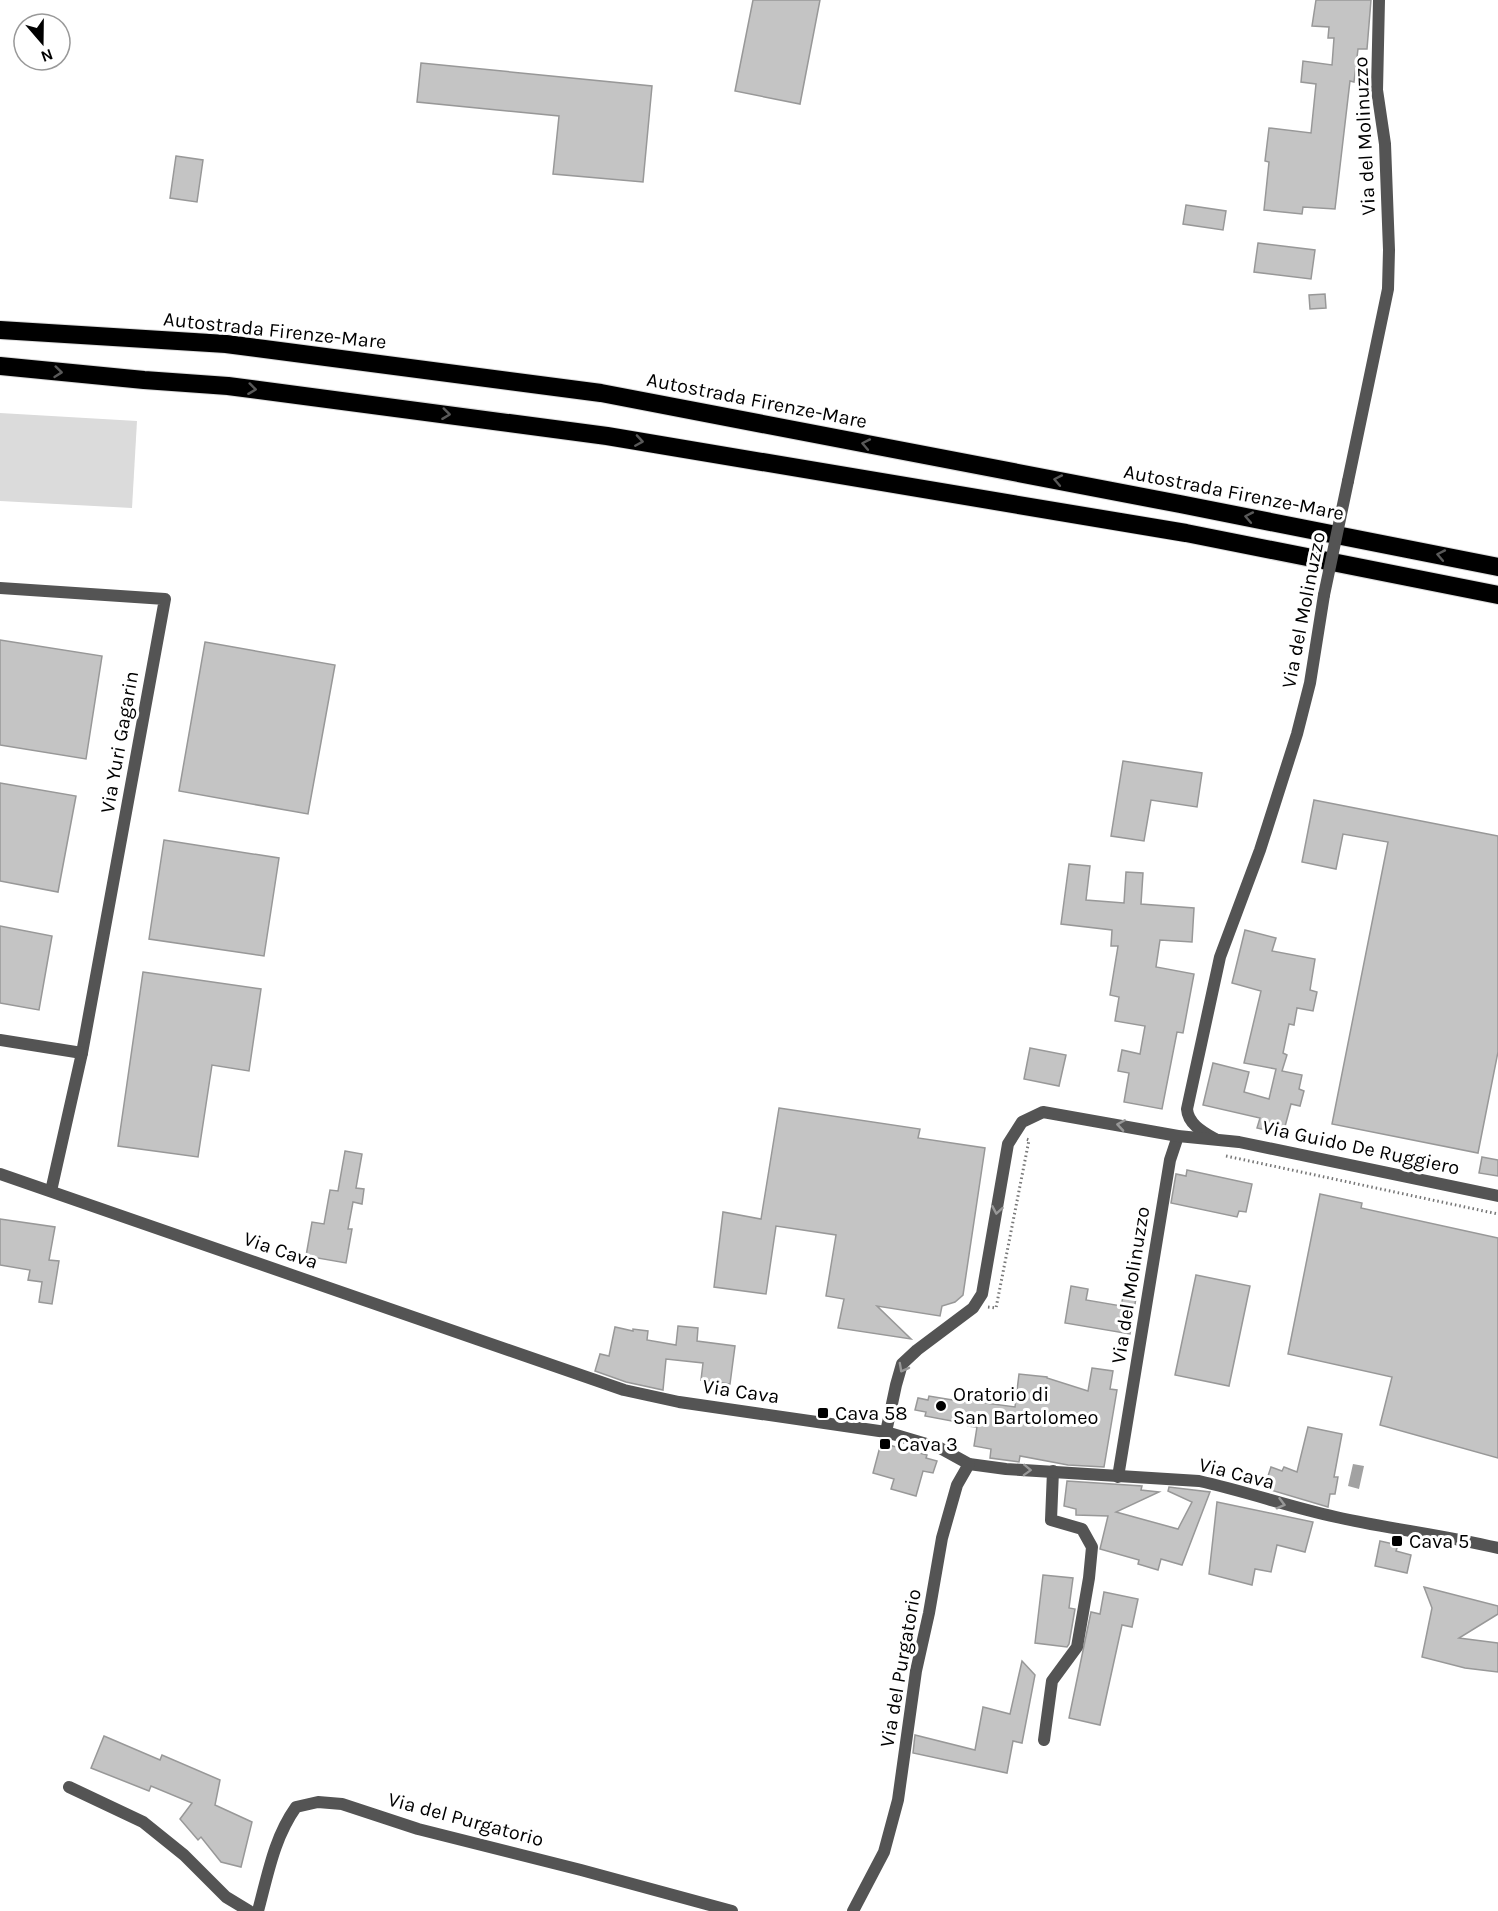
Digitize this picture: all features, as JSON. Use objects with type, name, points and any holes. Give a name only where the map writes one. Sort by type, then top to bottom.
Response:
[{"type":"highway","name":"Autostrada Firenze-Mare","points":[[0,330],[226,344],[601,393],[1157,499],[1498,567]]},
{"type":"highway","points":[[0,366],[228,386],[607,436],[1186,533],[1498,596]]},
{"type":"street","name":"Via del Molinuzzo","points":[[1187,1108],[1220,957],[1260,850],[1310,683],[1324,595],[1388,289],[1389,250],[1385,144],[1377,90],[1379,0]]},
{"type":"street","name":"Via Yuri Gagarin","points":[[0,588],[165,599],[82,1053],[51,1191]]},
{"type":"street","points":[[0,1040],[82,1053]]},
{"type":"street","name":"Via Guido De Ruggiero","points":[[1187,1108],[1191,1120],[1203,1132],[1215,1138]]},
{"type":"street","name":"Via Guido De Ruggiero","points":[[886,1432],[902,1364],[973,1308],[982,1294],[1008,1144],[1022,1122],[1043,1112],[1178,1136],[1215,1138],[1498,1196]]},
{"type":"street","name":"Via del Molinuzzo","points":[[1118,1477],[1170,1160],[1178,1136]]},
{"type":"street","name":"Via Cava","points":[[0,1174],[624,1390],[679,1402],[886,1432],[940,1448],[969,1464],[1006,1469],[1199,1481],[1339,1518],[1461,1539],[1498,1548]]},
{"type":"street","name":"Via del Purgatorio","points":[[854,1911],[884,1852],[898,1800],[916,1671],[942,1538],[957,1485],[969,1464]]},
{"type":"street","points":[[1044,1740],[1052,1681],[1077,1647],[1092,1547],[1082,1529],[1052,1520],[1053,1471]]},
{"type":"street","points":[[69,1787],[143,1822],[184,1855],[226,1897],[249,1911]]},
{"type":"street","name":"Via del Purgatorio","points":[[258,1911],[276,1841],[284,1824],[296,1807],[318,1802],[342,1804],[418,1829],[633,1883],[732,1911]]},
{"type":"path","points":[[984,1307],[996,1308],[1029,1140],[1021,1138]]},
{"type":"path","points":[[1225,1156],[1498,1214]]},
{"type":"shaded area","points":[[0,413],[137,421],[132,508],[0,501]]},
{"type":"shaded area","points":[[1353,1464],[1364,1466],[1359,1489],[1348,1486]]},
{"type":"building","points":[[753,0],[820,0],[800,104],[735,91]]},
{"type":"building","points":[[1316,0],[1371,0],[1367,49],[1358,49],[1354,82],[1350,81],[1335,209],[1303,207],[1302,214],[1264,210],[1269,162],[1265,161],[1269,128],[1311,133],[1316,84],[1301,82],[1303,61],[1332,65],[1334,38],[1328,38],[1329,27],[1312,26]]},
{"type":"building","points":[[421,63],[652,86],[643,182],[553,174],[559,116],[417,102]]},
{"type":"building","points":[[176,156],[203,160],[197,202],[170,198]]},
{"type":"building","points":[[1186,205],[1226,211],[1223,230],[1183,224]]},
{"type":"building","points":[[1258,243],[1315,250],[1311,279],[1254,272]]},
{"type":"building","points":[[1325,294],[1326,308],[1310,309],[1309,295]]},
{"type":"building","points":[[0,640],[102,656],[86,759],[0,745]]},
{"type":"building","points":[[205,642],[335,665],[308,814],[179,791]]},
{"type":"building","points":[[1123,761],[1202,773],[1197,807],[1151,800],[1144,841],[1111,836]]},
{"type":"building","points":[[0,783],[76,796],[58,892],[0,881]]},
{"type":"building","points":[[1314,800],[1498,836],[1498,1052],[1478,1153],[1332,1124],[1388,842],[1343,834],[1336,869],[1302,862]]},
{"type":"building","points":[[164,840],[279,858],[264,956],[149,939]]},
{"type":"building","points":[[1069,864],[1090,866],[1086,900],[1124,903],[1126,872],[1143,873],[1141,904],[1194,908],[1192,942],[1160,940],[1156,967],[1194,974],[1183,1033],[1177,1032],[1162,1109],[1124,1102],[1129,1073],[1118,1071],[1122,1050],[1140,1054],[1145,1026],[1115,1021],[1119,997],[1110,995],[1118,946],[1111,946],[1112,930],[1061,924]]},
{"type":"building","points":[[0,926],[52,936],[39,1010],[0,1003]]},
{"type":"building","points":[[1245,930],[1276,938],[1272,951],[1315,959],[1310,990],[1317,992],[1313,1011],[1297,1008],[1294,1025],[1289,1024],[1283,1053],[1287,1055],[1282,1071],[1302,1075],[1299,1089],[1304,1091],[1300,1106],[1291,1104],[1283,1134],[1257,1128],[1260,1118],[1203,1105],[1213,1063],[1249,1072],[1244,1092],[1269,1099],[1276,1069],[1244,1063],[1261,991],[1232,983]]},
{"type":"building","points":[[143,972],[261,989],[249,1071],[212,1065],[198,1157],[118,1146]]},
{"type":"building","points":[[1030,1048],[1066,1055],[1059,1086],[1024,1079]]},
{"type":"building","points":[[779,1108],[920,1129],[918,1138],[985,1148],[963,1295],[955,1302],[942,1306],[940,1316],[877,1306],[911,1339],[838,1328],[844,1299],[826,1296],[836,1235],[776,1226],[766,1294],[714,1287],[723,1212],[761,1219]]},
{"type":"building","points":[[345,1151],[362,1154],[356,1188],[364,1189],[362,1204],[353,1202],[348,1229],[352,1229],[346,1263],[306,1256],[312,1222],[324,1224],[330,1190],[338,1191]]},
{"type":"building","points":[[1482,1157],[1498,1160],[1498,1176],[1479,1173]]},
{"type":"building","points":[[1187,1170],[1252,1184],[1246,1212],[1239,1211],[1237,1217],[1171,1203],[1176,1174],[1186,1176]]},
{"type":"building","points":[[1320,1194],[1362,1203],[1361,1208],[1498,1238],[1498,1458],[1380,1425],[1392,1377],[1288,1354]]},
{"type":"building","points":[[0,1219],[55,1227],[49,1260],[59,1261],[52,1304],[39,1302],[42,1282],[28,1280],[30,1270],[0,1265]]},
{"type":"building","points":[[1196,1275],[1250,1286],[1229,1386],[1175,1375]]},
{"type":"building","points":[[1071,1286],[1088,1289],[1086,1300],[1121,1306],[1123,1297],[1136,1298],[1130,1334],[1065,1323]]},
{"type":"building","points":[[678,1326],[698,1328],[697,1341],[735,1346],[730,1384],[701,1380],[703,1363],[666,1359],[663,1390],[626,1382],[595,1371],[600,1354],[609,1356],[615,1327],[633,1331],[633,1329],[648,1331],[647,1340],[676,1345]]},
{"type":"building","points":[[1092,1368],[1113,1371],[1110,1389],[1117,1390],[1104,1467],[1068,1465],[1020,1456],[1019,1462],[990,1458],[991,1449],[974,1446],[977,1427],[925,1416],[926,1412],[915,1410],[918,1398],[928,1400],[929,1396],[1015,1407],[1019,1374],[1047,1377],[1088,1391]]},
{"type":"building","points":[[1308,1427],[1342,1434],[1334,1477],[1338,1477],[1335,1494],[1330,1494],[1328,1507],[1264,1488],[1271,1467],[1282,1471],[1284,1467],[1297,1472]]},
{"type":"building","points":[[881,1443],[927,1455],[926,1458],[937,1461],[933,1473],[923,1471],[916,1496],[891,1489],[894,1479],[873,1473]]},
{"type":"building","points":[[1067,1481],[1142,1486],[1141,1490],[1159,1492],[1116,1512],[1178,1529],[1192,1502],[1168,1491],[1169,1487],[1210,1492],[1182,1565],[1161,1559],[1158,1570],[1138,1564],[1139,1560],[1100,1549],[1108,1516],[1076,1515],[1076,1509],[1064,1506]]},
{"type":"building","points":[[1217,1502],[1313,1522],[1305,1552],[1277,1545],[1271,1572],[1255,1569],[1252,1585],[1209,1574]]},
{"type":"building","points":[[1380,1541],[1398,1545],[1396,1551],[1411,1555],[1407,1573],[1375,1566]]},
{"type":"building","points":[[1043,1575],[1073,1578],[1069,1608],[1075,1609],[1067,1647],[1035,1643]]},
{"type":"building","points":[[1424,1587],[1498,1606],[1498,1614],[1459,1638],[1498,1643],[1498,1672],[1465,1668],[1422,1657],[1432,1608]]},
{"type":"building","points":[[1104,1592],[1138,1599],[1132,1627],[1122,1625],[1100,1725],[1069,1718],[1091,1612],[1100,1614]]},
{"type":"building","points":[[1022,1661],[1035,1675],[1022,1743],[1013,1741],[1007,1773],[913,1753],[915,1735],[975,1750],[983,1707],[1010,1714]]},
{"type":"building","points":[[104,1736],[160,1760],[162,1755],[220,1780],[215,1805],[252,1822],[241,1867],[221,1862],[201,1837],[198,1840],[180,1819],[192,1803],[151,1786],[149,1791],[91,1768]]},
{"type":"place","name":"Oratorio di San Bartolomeo","points":[[941,1406]]},
{"type":"place","name":"Cava 58","points":[[823,1413]]},
{"type":"place","name":"Cava 3","points":[[885,1444]]},
{"type":"place","name":"Cava 5","points":[[1397,1541]]}]
